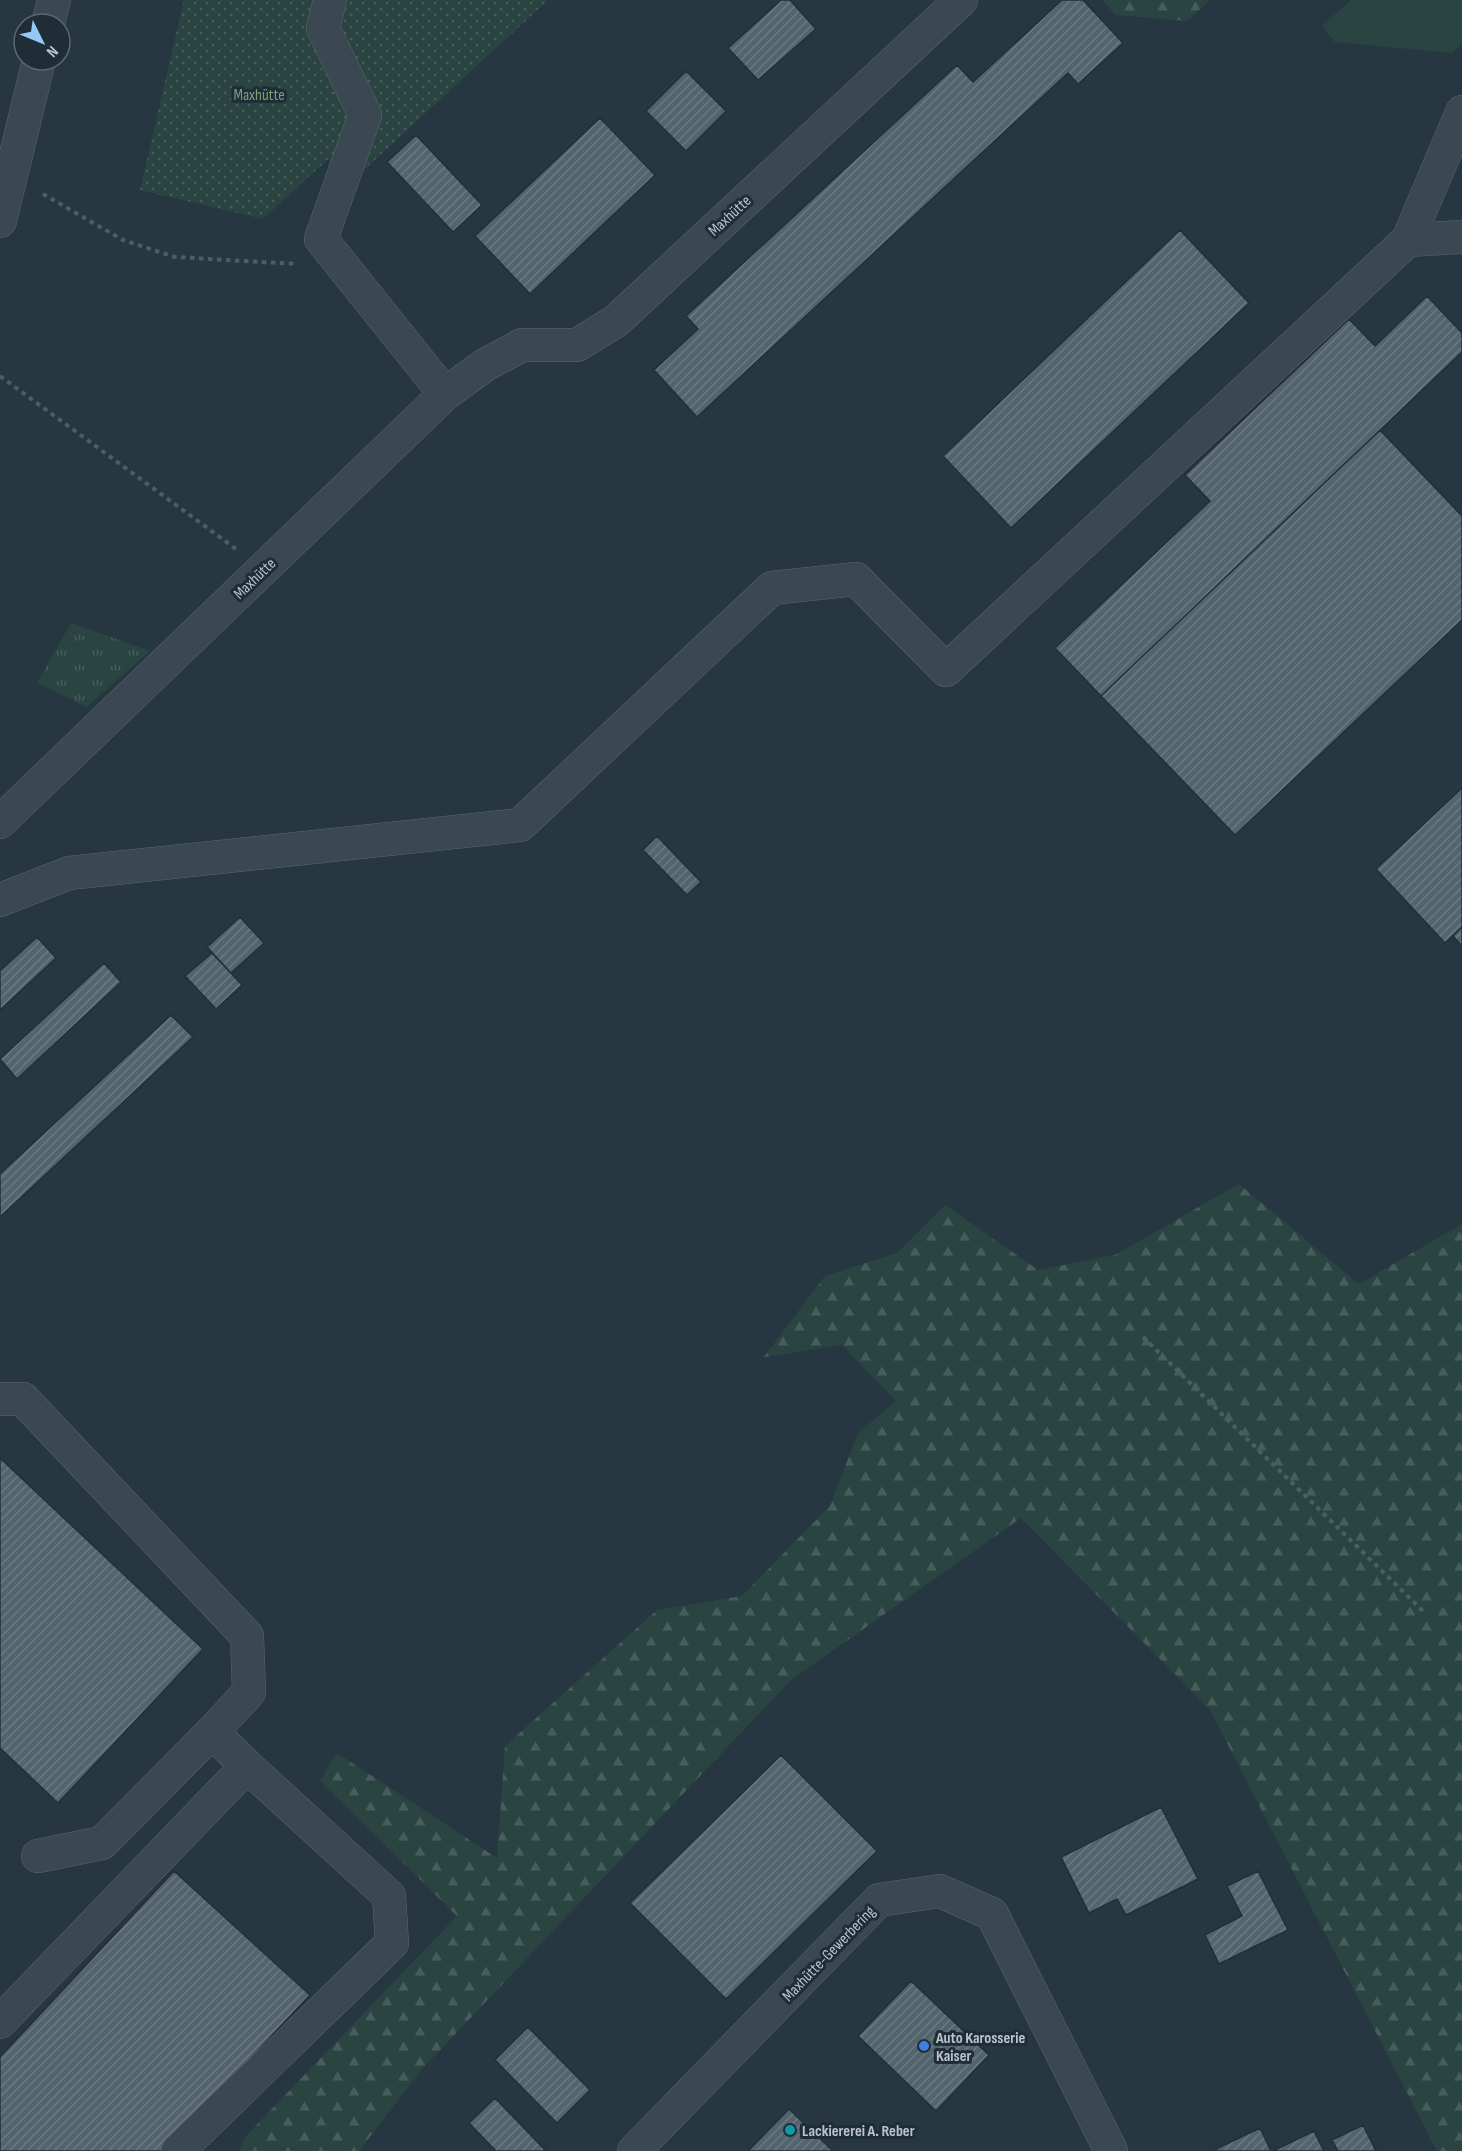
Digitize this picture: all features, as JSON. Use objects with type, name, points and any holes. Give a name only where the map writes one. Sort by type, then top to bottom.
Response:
[{"type":"street","points":[[330,0],[323,28],[365,115],[321,239],[445,394]]},
{"type":"street","name":"Maxhütte","points":[[0,822],[445,394],[485,364],[522,345],[577,345],[616,321],[961,0]]},
{"type":"street","points":[[0,221],[36,72]]},
{"type":"street","points":[[0,900],[69,873],[520,825],[772,588],[856,579],[946,670],[1408,240],[1462,112]]},
{"type":"street","points":[[1408,240],[1462,237]]},
{"type":"street","points":[[0,1399],[23,1399],[247,1636],[249,1692],[212,1732],[102,1843],[38,1856]]},
{"type":"street","points":[[178,2151],[392,1943],[389,1896],[212,1732]]},
{"type":"street","points":[[0,2022],[247,1766]]},
{"type":"street","name":"Maxhütte-Gewerbering","points":[[634,2151],[879,1900],[940,1891],[992,1914],[1111,2151]]},
{"type":"path","points":[[11,176],[123,240],[175,257],[342,266]]},
{"type":"path","points":[[0,376],[263,569]]},
{"type":"path","points":[[1143,1337],[1425,1613]]},
{"type":"green space","name":"Maxhütte","points":[[184,0],[548,0],[352,181],[328,159],[263,219],[140,190]]},
{"type":"green space","points":[[1102,0],[1210,0],[1187,21],[1116,15]]},
{"type":"green space","points":[[1351,0],[1462,0],[1462,44],[1452,53],[1335,42],[1322,26]]},
{"type":"green space","points":[[71,623],[150,651],[86,707],[37,683]]},
{"type":"green space","points":[[1239,1184],[1359,1284],[1462,1224],[1462,2151],[1437,2151],[1210,1710],[1021,1518],[791,1680],[422,2069],[359,2151],[239,2151],[245,2137],[457,1916],[320,1781],[337,1753],[497,1858],[505,1746],[657,1610],[742,1596],[830,1506],[858,1433],[896,1401],[842,1345],[764,1357],[825,1276],[897,1253],[945,1205],[1038,1270],[1115,1255]]},
{"type":"building","points":[[781,0],[790,0],[816,29],[758,80],[728,48]]},
{"type":"building","points":[[1062,0],[1083,0],[1123,43],[1078,84],[1068,73],[697,417],[654,370],[698,329],[686,316],[957,65],[973,82]]},
{"type":"building","points":[[686,71],[726,111],[686,151],[646,111]]},
{"type":"building","points":[[600,118],[655,175],[530,294],[475,236]]},
{"type":"building","points":[[416,135],[482,205],[453,232],[387,162]]},
{"type":"building","points":[[1180,230],[1249,303],[1011,528],[943,456]]},
{"type":"building","points":[[1427,296],[1462,333],[1462,352],[1101,696],[1055,648],[1210,501],[1185,475],[1349,319],[1375,346]]},
{"type":"building","points":[[1380,430],[1462,516],[1462,620],[1235,835],[1101,696]]},
{"type":"building","points":[[1462,788],[1462,927],[1445,943],[1376,869]]},
{"type":"building","points":[[657,836],[701,882],[687,895],[643,850]]},
{"type":"building","points":[[240,917],[264,943],[231,973],[207,947]]},
{"type":"building","points":[[1462,927],[1462,946],[1453,936]]},
{"type":"building","points":[[37,937],[56,958],[0,1010],[0,971]]},
{"type":"building","points":[[212,953],[242,985],[216,1009],[185,976]]},
{"type":"building","points":[[104,963],[121,982],[17,1079],[0,1059]]},
{"type":"building","points":[[171,1015],[193,1037],[0,1217],[0,1174]]},
{"type":"building","points":[[0,1458],[203,1649],[58,1803],[0,1748]]},
{"type":"building","points":[[781,1755],[877,1851],[726,1999],[630,1903]]},
{"type":"building","points":[[1161,1807],[1198,1879],[1126,1915],[1117,1899],[1089,1913],[1061,1857]]},
{"type":"building","points":[[174,1871],[310,1995],[163,2151],[0,2151],[0,2057]]},
{"type":"building","points":[[1258,1871],[1288,1930],[1219,1964],[1205,1935],[1242,1916],[1227,1886]]},
{"type":"building","name":"Auto Karosserie Kaiser","points":[[911,1981],[989,2055],[936,2111],[858,2036]]},
{"type":"building","points":[[528,2027],[590,2090],[557,2123],[495,2060]]},
{"type":"building","points":[[495,2098],[546,2151],[496,2151],[469,2123]]},
{"type":"building","name":"Lackiererei A. Reber","points":[[789,2109],[833,2151],[748,2151]]},
{"type":"building","points":[[1363,2125],[1376,2151],[1338,2151],[1332,2140]]},
{"type":"building","points":[[1260,2128],[1271,2151],[1217,2151],[1216,2149]]},
{"type":"building","points":[[1314,2131],[1324,2151],[1273,2151]]},
{"type":"place","name":"Auto Karosserie Kaiser","points":[[924,2046]]},
{"type":"place","name":"Lackiererei A. Reber","points":[[790,2130]]}]
